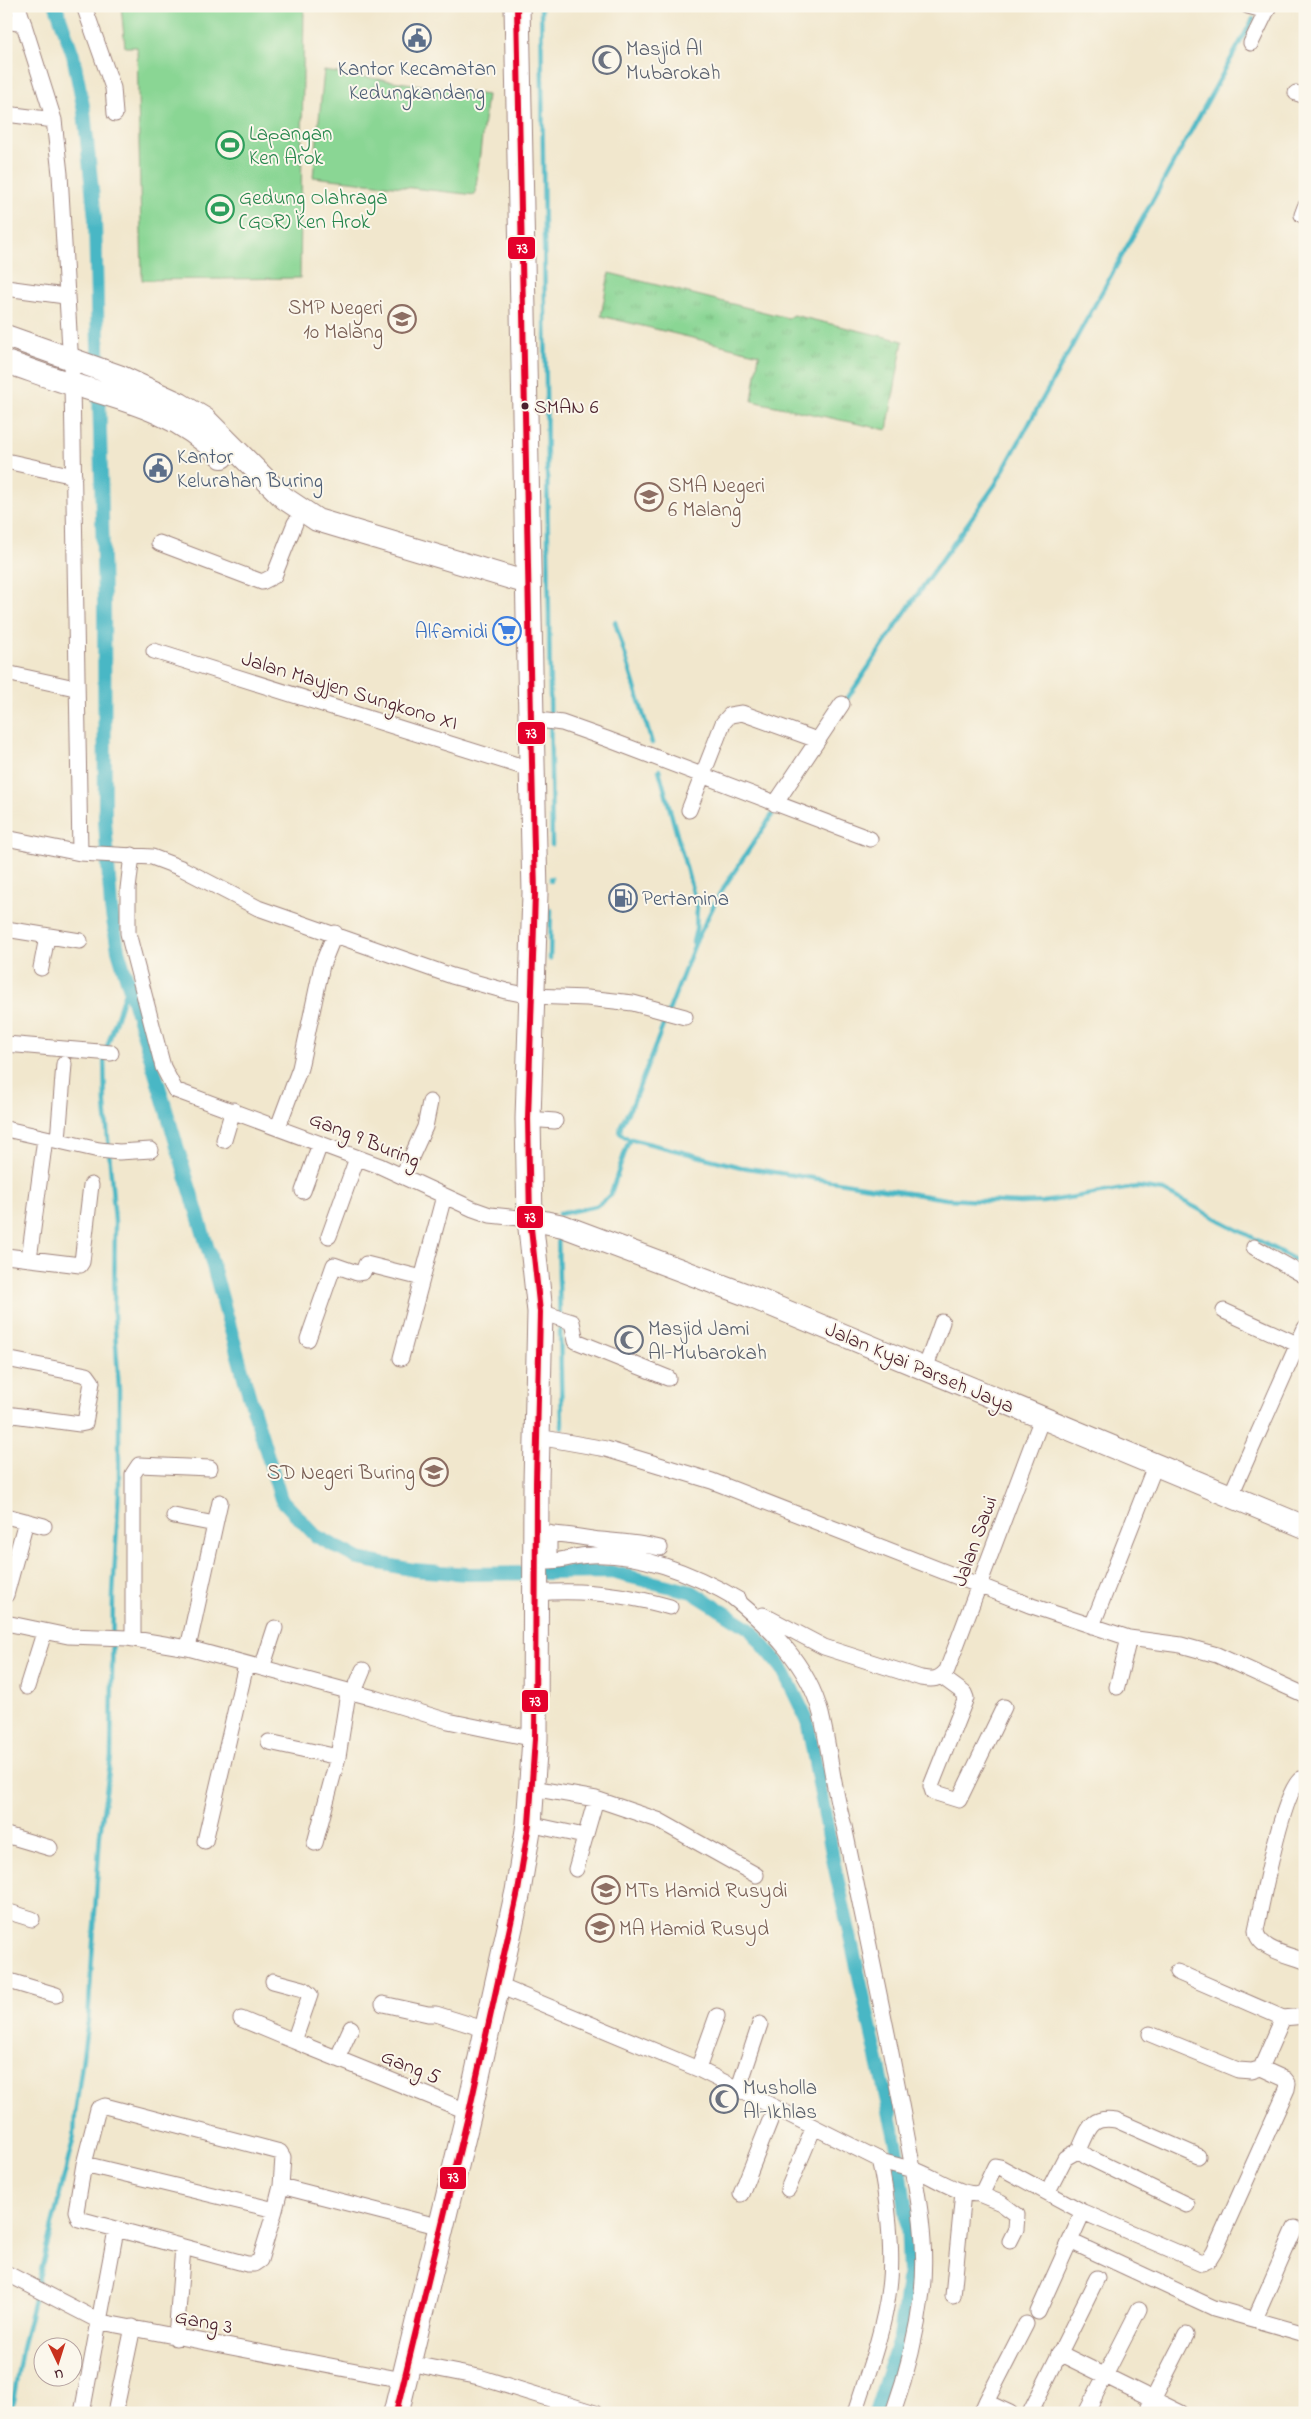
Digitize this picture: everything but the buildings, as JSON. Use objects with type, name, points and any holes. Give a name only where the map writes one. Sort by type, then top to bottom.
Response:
[{"type":"main road","points":[[396,2413],[469,2112],[518,1891],[529,1824],[532,1788],[535,1739],[537,1591],[552,1560],[549,1438],[552,1315],[530,1219],[543,1120],[544,996],[535,892],[533,770],[537,719],[528,591],[517,6]]},
{"type":"main road","points":[[6,336],[119,376],[180,404],[205,419],[284,498],[317,520],[528,591]]},
{"type":"main road","points":[[6,362],[153,410],[186,426],[207,441],[253,489],[296,524],[360,548],[528,591]]},
{"type":"main road","name":"Jalan Kyai Parseh Jaya","points":[[530,1219],[563,1226],[747,1295],[1305,1527]]},
{"type":"street","points":[[18,6],[54,120],[60,174],[65,296],[76,360],[74,476],[76,688],[85,853]]},
{"type":"street","points":[[84,6],[113,88],[115,114]]},
{"type":"street","points":[[1248,6],[1268,9],[1251,43]]},
{"type":"street","points":[[6,21],[24,24]]},
{"type":"street","points":[[6,114],[54,120]]},
{"type":"street","points":[[6,288],[65,296]]},
{"type":"street","points":[[6,461],[74,476]]},
{"type":"street","points":[[159,543],[262,582],[274,576],[296,524]]},
{"type":"street","name":"Jalan Mayjen Sungkono XI","points":[[154,651],[533,770]]},
{"type":"street","points":[[6,673],[76,688]]},
{"type":"street","points":[[775,804],[842,704]]},
{"type":"street","points":[[690,810],[723,723],[730,715],[742,713],[817,740]]},
{"type":"street","points":[[537,719],[562,723],[648,753],[702,776],[870,839]]},
{"type":"street","points":[[6,838],[85,853],[152,857],[181,868],[258,908],[335,933],[452,976],[544,996],[609,1000],[673,1013]]},
{"type":"street","name":"Gang 9 Buring","points":[[131,855],[128,888],[128,933],[163,1067],[170,1084],[175,1090],[184,1095],[233,1110],[403,1175],[444,1196],[490,1214],[530,1219]]},
{"type":"street","points":[[6,929],[80,941]]},
{"type":"street","points":[[278,1127],[300,1068],[318,982],[335,933]]},
{"type":"street","points":[[41,968],[47,937]]},
{"type":"street","points":[[6,1044],[104,1052]]},
{"type":"street","points":[[29,1259],[64,1064]]},
{"type":"street","points":[[403,1175],[425,1127],[430,1102]]},
{"type":"street","points":[[224,1140],[233,1110]]},
{"type":"street","points":[[6,1129],[51,1143],[99,1150],[119,1152],[151,1150]]},
{"type":"street","points":[[303,1192],[320,1144]]},
{"type":"street","points":[[329,1236],[358,1158]]},
{"type":"street","points":[[6,1256],[80,1265],[82,1262],[91,1185]]},
{"type":"street","points":[[401,1358],[434,1240],[444,1196]]},
{"type":"street","points":[[1254,1248],[1305,1276]]},
{"type":"street","points":[[308,1339],[334,1265],[357,1273],[363,1272],[366,1264],[422,1278]]},
{"type":"street","points":[[1224,1311],[1297,1344]]},
{"type":"street","points":[[552,1315],[572,1322],[576,1341],[668,1378]]},
{"type":"street","points":[[925,1369],[942,1322]]},
{"type":"street","points":[[1230,1497],[1305,1328]]},
{"type":"street","points":[[6,1359],[87,1375],[92,1382],[85,1423],[80,1424],[6,1414]]},
{"type":"street","name":"Jalan Sawi","points":[[942,1677],[947,1670],[1042,1418]]},
{"type":"street","points":[[549,1438],[642,1459],[712,1481],[980,1584],[1032,1606],[1128,1638],[1181,1645],[1217,1655],[1305,1695]]},
{"type":"street","points":[[130,1638],[133,1474],[136,1467],[139,1465],[210,1468]]},
{"type":"street","points":[[1092,1626],[1155,1466]]},
{"type":"street","points":[[188,1648],[220,1502]]},
{"type":"street","points":[[6,1516],[44,1526]]},
{"type":"street","points":[[174,1516],[215,1524]]},
{"type":"street","points":[[6,1595],[26,1521]]},
{"type":"street","points":[[551,1534],[630,1541],[660,1548]]},
{"type":"street","points":[[552,1560],[590,1554],[640,1560],[706,1583],[824,1647],[921,1678],[932,1680],[942,1677],[961,1691],[966,1698],[931,1786],[933,1792],[959,1800],[1004,1707]]},
{"type":"street","points":[[537,1591],[599,1591],[637,1597],[670,1607]]},
{"type":"street","points":[[730,1595],[761,1620],[779,1639],[807,1680],[821,1714],[834,1792],[844,1826],[911,2170],[919,2199],[923,2244],[922,2291],[907,2374],[893,2413]]},
{"type":"street","points":[[6,1623],[44,1633],[93,1638],[130,1638],[188,1648],[448,1721],[535,1739]]},
{"type":"street","points":[[262,1668],[275,1628]]},
{"type":"street","points":[[27,1688],[44,1633]]},
{"type":"street","points":[[1118,1687],[1128,1638]]},
{"type":"street","points":[[205,1841],[246,1665]]},
{"type":"street","points":[[315,1842],[338,1757],[350,1693],[362,1670]]},
{"type":"street","points":[[268,1742],[338,1757]]},
{"type":"street","points":[[1305,1779],[1296,1782],[1293,1787],[1273,1849],[1256,1930],[1259,1940],[1265,1945],[1305,1960]]},
{"type":"street","points":[[532,1788],[596,1800],[658,1820],[756,1875]]},
{"type":"street","points":[[576,1869],[584,1836],[596,1800]]},
{"type":"street","points":[[529,1824],[584,1836]]},
{"type":"street","points":[[6,1835],[50,1848]]},
{"type":"street","points":[[6,1911],[32,1919]]},
{"type":"street","points":[[1177,1972],[1283,2018],[1305,2016]]},
{"type":"street","points":[[6,1980],[56,1995]]},
{"type":"street","points":[[273,1981],[303,1989],[310,1995],[294,2041]]},
{"type":"street","points":[[497,1985],[698,2069],[881,2160],[1001,2203],[1017,2215],[1016,2229],[1010,2241]]},
{"type":"street","points":[[383,2004],[436,2014],[487,2030]]},
{"type":"street","points":[[698,2069],[717,2016]]},
{"type":"street","points":[[1261,2068],[1283,2018]]},
{"type":"street","name":"Gang 5","points":[[240,2019],[469,2112]]},
{"type":"street","points":[[738,2090],[760,2024]]},
{"type":"street","points":[[337,2059],[351,2028]]},
{"type":"street","points":[[971,2193],[983,2191],[995,2166],[1000,2167],[1083,2212],[1194,2260],[1202,2263],[1209,2260],[1287,2089],[1288,2083],[1261,2068],[1252,2071],[1238,2070],[1150,2034]]},
{"type":"street","points":[[105,2106],[280,2152],[283,2157],[282,2186],[260,2260],[254,2264],[79,2219],[76,2216],[84,2164],[98,2109],[105,2106]]},
{"type":"street","points":[[741,2194],[775,2108]]},
{"type":"street","points":[[1048,2192],[1065,2158],[1078,2150],[1091,2126],[1096,2120],[1102,2118],[1116,2120],[1198,2156]]},
{"type":"street","points":[[788,2189],[814,2127]]},
{"type":"street","points":[[1078,2150],[1088,2157],[1187,2205]]},
{"type":"street","points":[[855,2413],[870,2368],[889,2287],[886,2199],[881,2160]]},
{"type":"street","points":[[84,2164],[274,2210]]},
{"type":"street","points":[[282,2186],[441,2227]]},
{"type":"street","points":[[953,2296],[971,2193]]},
{"type":"street","points":[[1038,2312],[1083,2212]]},
{"type":"street","points":[[1255,2319],[1295,2228]]},
{"type":"street","points":[[82,2413],[101,2322],[116,2230]]},
{"type":"street","points":[[1070,2241],[1214,2308],[1305,2334]]},
{"type":"street","points":[[176,2338],[183,2247]]},
{"type":"street","name":"Gang 3","points":[[6,2273],[101,2322],[133,2327],[176,2338],[406,2372]]},
{"type":"street","points":[[1030,2413],[1097,2278]]},
{"type":"street","points":[[1086,2413],[1139,2309]]},
{"type":"street","points":[[1010,2413],[984,2407],[1026,2324]]},
{"type":"street","points":[[115,2413],[133,2327]]},
{"type":"street","points":[[1150,2406],[1186,2335]]},
{"type":"street","points":[[1059,2353],[1105,2375],[1150,2406],[1181,2413]]},
{"type":"street","points":[[406,2372],[479,2377],[595,2413]]},
{"type":"green space","name":"Gedung Olahraga (GOR) Ken Arok","points":[[121,6],[304,6],[300,278],[142,280],[137,47],[125,47]]},
{"type":"green space","points":[[324,71],[487,95],[475,195],[313,177]]},
{"type":"green space","points":[[609,273],[788,318],[793,315],[903,341],[887,430],[752,401],[759,354],[601,316]]},
{"type":"waterway","points":[[56,6],[73,55],[84,111],[95,219],[104,600],[105,821],[111,908],[118,950],[281,1499],[316,1536],[359,1559],[414,1570],[467,1574],[611,1572],[692,1592],[749,1628],[782,1668],[807,1720],[834,1864],[897,2147],[907,2218],[909,2273],[900,2337],[875,2413]]},
{"type":"waterway","points":[[541,6],[552,845]]},
{"type":"waterway","points":[[845,702],[914,599],[995,485],[1253,19]]},
{"type":"waterway","points":[[615,622],[652,743]]},
{"type":"waterway","points":[[659,770],[697,907],[696,929],[693,942]]},
{"type":"waterway","points":[[630,1140],[620,1133],[621,1125],[633,1103],[696,941],[720,893],[772,815]]},
{"type":"waterway","points":[[550,959],[551,910]]},
{"type":"waterway","points":[[11,2413],[22,2348],[74,2136],[75,2115],[88,2020],[100,1834],[111,1757],[113,1595],[119,1490],[119,1390],[114,1315],[115,1222],[105,1104],[104,1056],[128,983]]},
{"type":"waterway","points":[[559,1214],[596,1206],[610,1196],[631,1139],[741,1167],[946,1199],[1020,1203],[1043,1202],[1137,1187],[1164,1191],[1305,1265]]},
{"type":"waterway","points":[[558,1230],[562,1427]]},
{"type":"transit line","name":"73","points":[[396,2413],[469,2112],[518,1891],[529,1824],[535,1739],[536,1482],[540,1312],[530,1219],[528,1119],[535,893],[517,6]]},
{"type":"place","name":"Kantor Kecamatan Kedungkandang","points":[[417,38]]},
{"type":"place","name":"Masjid Al Mubarokah","points":[[607,60]]},
{"type":"place","name":"Lapangan Ken Arok","points":[[230,145]]},
{"type":"place","name":"Gedung Olahraga (GOR) Ken Arok","points":[[220,209]]},
{"type":"place","name":"SMP Negeri 10 Malang","points":[[402,319]]},
{"type":"place","name":"SMAN 6","points":[[525,406]]},
{"type":"place","name":"Kantor Kelurahan Buring","points":[[158,468]]},
{"type":"place","name":"SMA Negeri 6 Malang","points":[[649,497]]},
{"type":"place","name":"Alfamidi","points":[[507,631]]},
{"type":"place","name":"Pertamina","points":[[623,898]]},
{"type":"place","name":"Masjid Jami Al-Mubarokah","points":[[629,1340]]},
{"type":"place","name":"SD Negeri Buring","points":[[434,1472]]},
{"type":"place","name":"MTs Hamid Rusydi","points":[[606,1890]]},
{"type":"place","name":"MA Hamid Rusyd","points":[[600,1928]]},
{"type":"place","name":"Musholla Al-Ikhlas","points":[[724,2099]]}]
